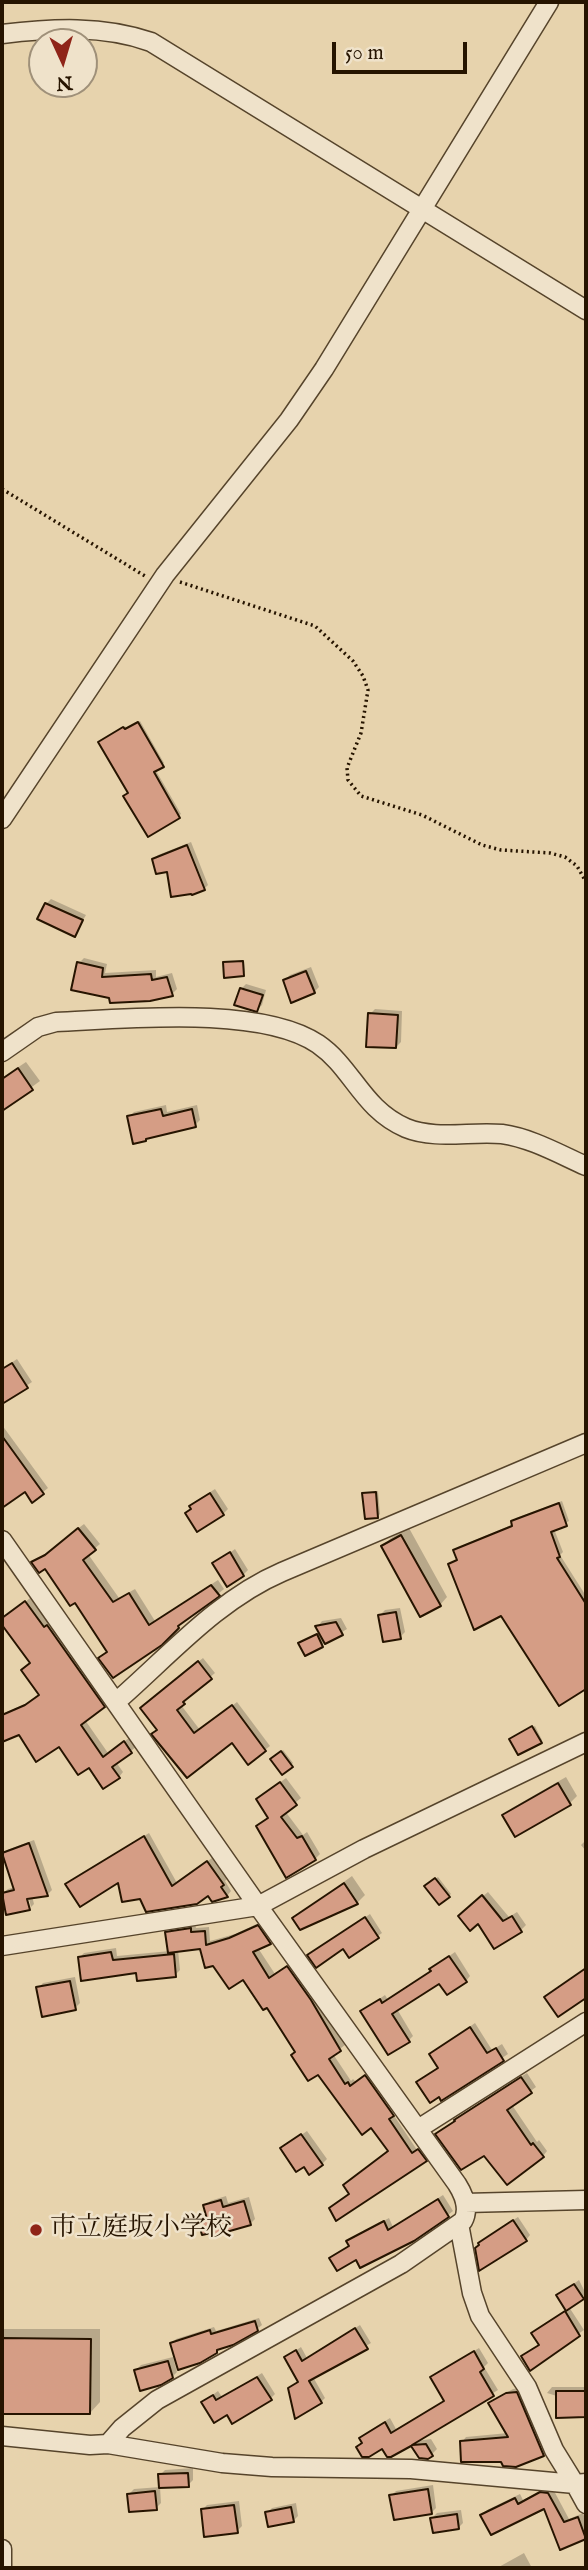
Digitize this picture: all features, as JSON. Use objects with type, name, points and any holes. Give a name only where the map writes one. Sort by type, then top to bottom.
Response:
[{"type":"street","points":[[2,819],[162,579],[289,420],[324,369],[549,2]]},
{"type":"street","points":[[2,34],[78,28],[130,35],[151,42],[586,310]]},
{"type":"street","points":[[2,1052],[38,1027],[56,1022],[234,1018],[274,1027],[315,1042],[332,1056],[375,1108],[404,1127],[433,1133],[513,1136],[586,1166]]},
{"type":"street","points":[[116,1702],[180,1643],[246,1589],[586,1443]]},
{"type":"street","points":[[2,1540],[258,1906],[457,2184],[466,2203],[466,2216],[459,2224],[401,2264],[157,2400],[122,2428],[108,2444]]},
{"type":"street","points":[[2,1946],[258,1906],[364,1849],[586,1742]]},
{"type":"street","points":[[418,2129],[586,2022]]},
{"type":"street","points":[[466,2203],[586,2200]]},
{"type":"street","points":[[459,2224],[472,2293],[480,2316],[527,2387],[554,2450],[580,2483],[586,2504]]},
{"type":"street","points":[[2,2437],[90,2445],[108,2444],[234,2464],[411,2469],[580,2483]]},
{"type":"street","points":[[2,2549],[2,2568]]},
{"type":"path","points":[[2,489],[162,579],[173,579],[315,626],[353,661],[368,690],[362,733],[347,768],[348,780],[361,796],[422,815],[482,845],[501,850],[550,853],[565,857],[577,866],[586,881]]},
{"type":"building","points":[[138,722],[164,767],[154,772],[180,818],[148,837],[123,796],[128,793],[98,742],[123,727],[125,729]]},
{"type":"building","points":[[187,845],[205,890],[192,895],[171,897],[167,872],[156,874],[152,859]]},
{"type":"building","points":[[45,903],[83,920],[75,937],[37,919]]},
{"type":"building","points":[[243,961],[244,976],[224,978],[223,962]]},
{"type":"building","points":[[77,962],[103,968],[102,977],[151,974],[152,980],[167,977],[173,996],[150,1001],[110,1003],[109,998],[71,990]]},
{"type":"building","points":[[306,971],[315,993],[291,1003],[283,980]]},
{"type":"building","points":[[240,988],[263,995],[257,1012],[234,1005]]},
{"type":"building","points":[[368,1013],[398,1015],[396,1048],[366,1047]]},
{"type":"building","points":[[18,1068],[33,1090],[2,1111],[2,1079]]},
{"type":"building","points":[[161,1109],[163,1116],[192,1109],[196,1127],[133,1144],[127,1116]]},
{"type":"building","points":[[12,1363],[28,1388],[2,1404],[2,1369]]},
{"type":"building","points":[[2,1436],[44,1494],[32,1503],[25,1492],[2,1508]]},
{"type":"building","points":[[376,1492],[378,1518],[365,1519],[362,1493]]},
{"type":"building","points":[[210,1493],[224,1515],[197,1532],[185,1513],[191,1509],[189,1506]]},
{"type":"building","points":[[559,1503],[567,1526],[551,1532],[560,1557],[557,1558],[586,1604],[586,1689],[559,1706],[501,1616],[474,1630],[448,1564],[457,1560],[453,1550],[512,1526],[511,1521]]},
{"type":"building","points":[[78,1528],[96,1550],[83,1560],[113,1602],[129,1593],[149,1625],[211,1585],[220,1596],[178,1626],[162,1645],[113,1678],[98,1658],[107,1652],[75,1603],[70,1606],[45,1569],[39,1573],[31,1562],[45,1555]]},
{"type":"building","points":[[401,1535],[441,1606],[420,1617],[381,1546]]},
{"type":"building","points":[[230,1552],[244,1576],[227,1587],[212,1563]]},
{"type":"building","points":[[25,1601],[44,1627],[47,1625],[105,1707],[81,1725],[103,1757],[124,1741],[132,1753],[112,1767],[120,1778],[103,1789],[89,1768],[78,1775],[59,1747],[36,1762],[19,1735],[2,1742],[2,1715],[25,1705],[39,1695],[21,1670],[30,1663],[2,1625],[2,1618]]},
{"type":"building","points":[[396,1612],[401,1639],[383,1642],[378,1615]]},
{"type":"building","points":[[336,1622],[343,1635],[325,1644],[315,1626]]},
{"type":"building","points":[[317,1634],[323,1647],[305,1656],[298,1643]]},
{"type":"building","points":[[198,1661],[212,1679],[177,1710],[194,1733],[232,1705],[266,1751],[248,1765],[232,1743],[187,1778],[151,1734],[157,1730],[140,1708]]},
{"type":"building","points":[[532,1726],[542,1743],[518,1755],[509,1739]]},
{"type":"building","points":[[281,1751],[293,1767],[282,1775],[270,1759]]},
{"type":"building","points":[[280,1782],[297,1805],[281,1817],[297,1838],[302,1836],[316,1860],[286,1878],[256,1826],[268,1818],[256,1799]]},
{"type":"building","points":[[558,1783],[571,1805],[515,1837],[502,1815]]},
{"type":"building","points":[[144,1836],[172,1886],[207,1861],[224,1885],[221,1887],[228,1897],[212,1902],[208,1896],[197,1904],[146,1912],[140,1899],[122,1902],[118,1883],[80,1907],[65,1884]]},
{"type":"building","points":[[29,1843],[48,1896],[27,1899],[30,1910],[6,1915],[2,1893],[14,1890],[2,1853]]},
{"type":"building","points":[[435,1878],[450,1897],[439,1905],[424,1886]]},
{"type":"building","points":[[344,1883],[358,1904],[300,1930],[292,1918]]},
{"type":"building","points":[[482,1895],[503,1921],[512,1916],[522,1932],[494,1949],[478,1924],[470,1931],[458,1916]]},
{"type":"building","points":[[365,1917],[379,1938],[349,1958],[343,1949],[316,1968],[307,1955]]},
{"type":"building","points":[[258,1925],[271,1944],[253,1952],[269,1978],[287,1966],[341,2051],[329,2059],[345,2084],[348,2082],[350,2086],[365,2075],[394,2116],[389,2119],[412,2153],[418,2149],[427,2161],[336,2221],[329,2208],[349,2194],[343,2185],[388,2151],[371,2128],[362,2135],[318,2075],[308,2081],[291,2055],[295,2052],[267,2008],[263,2010],[243,1980],[229,1989],[213,1966],[205,1968],[200,1949],[168,1953],[165,1932],[191,1928],[191,1932],[205,1931],[206,1945]]},
{"type":"building","points":[[111,1952],[113,1960],[174,1954],[176,1977],[137,1981],[136,1973],[81,1981],[78,1957]]},
{"type":"building","points":[[449,1956],[467,1982],[447,1995],[439,1984],[392,2014],[410,2042],[388,2055],[360,2011],[380,1999],[382,2003]]},
{"type":"building","points":[[586,1968],[586,1998],[558,2017],[544,1997]]},
{"type":"building","points":[[70,1981],[76,2010],[42,2017],[36,1987]]},
{"type":"building","points":[[470,2027],[487,2053],[496,2048],[504,2061],[441,2101],[439,2097],[430,2103],[416,2082],[438,2068],[429,2054]]},
{"type":"building","points":[[521,2077],[532,2093],[507,2110],[531,2145],[533,2143],[544,2157],[507,2185],[484,2156],[461,2170],[435,2134]]},
{"type":"building","points":[[301,2134],[323,2165],[309,2175],[304,2167],[296,2172],[280,2148]]},
{"type":"building","points":[[438,2199],[449,2217],[414,2241],[360,2268],[356,2260],[337,2271],[329,2258],[349,2246],[346,2241],[384,2221],[388,2230]]},
{"type":"building","points":[[221,2200],[223,2207],[244,2201],[251,2225],[212,2236],[211,2233],[202,2235],[198,2221],[207,2219],[203,2205]]},
{"type":"building","points":[[513,2220],[527,2241],[479,2271],[475,2248],[478,2243]]},
{"type":"building","points":[[574,2284],[584,2299],[566,2311],[556,2295]]},
{"type":"building","points":[[565,2311],[580,2336],[530,2371],[521,2356],[539,2345],[531,2333]]},
{"type":"building","points":[[255,2321],[258,2331],[233,2345],[217,2350],[217,2353],[200,2363],[178,2370],[170,2343],[210,2330],[211,2334]]},
{"type":"building","points":[[355,2328],[368,2349],[309,2381],[322,2403],[295,2419],[288,2388],[298,2382],[284,2357],[296,2350],[302,2361]]},
{"type":"building","points":[[2,2338],[91,2339],[90,2414],[2,2414]]},
{"type":"building","points":[[474,2351],[484,2369],[480,2372],[494,2396],[412,2445],[426,2444],[433,2456],[428,2459],[419,2458],[411,2446],[391,2457],[387,2457],[382,2449],[369,2457],[362,2457],[356,2447],[362,2443],[359,2438],[385,2422],[391,2433],[444,2401],[430,2377]]},
{"type":"building","points":[[168,2361],[173,2378],[161,2385],[140,2391],[134,2370]]},
{"type":"building","points":[[257,2377],[272,2400],[232,2424],[227,2415],[214,2423],[201,2402],[213,2395],[216,2400]]},
{"type":"building","points":[[556,2391],[586,2391],[586,2417],[556,2418]]},
{"type":"building","points":[[517,2392],[544,2456],[516,2467],[503,2466],[501,2462],[461,2462],[460,2441],[508,2437],[488,2403],[506,2393]]},
{"type":"building","points":[[188,2473],[189,2487],[159,2488],[158,2474]]},
{"type":"building","points":[[428,2489],[432,2514],[394,2520],[389,2495]]},
{"type":"building","points":[[155,2491],[157,2510],[129,2512],[127,2494]]},
{"type":"building","points":[[540,2492],[548,2493],[564,2522],[578,2517],[586,2539],[560,2550],[544,2509],[491,2535],[480,2515],[515,2498],[518,2504]]},
{"type":"building","points":[[234,2505],[238,2533],[204,2537],[201,2509]]},
{"type":"building","points":[[291,2507],[294,2522],[268,2527],[265,2512]]},
{"type":"building","points":[[457,2514],[459,2529],[433,2533],[430,2518]]},
{"type":"place","name":"市立庭坂小学校","points":[[36,2230]]}]
